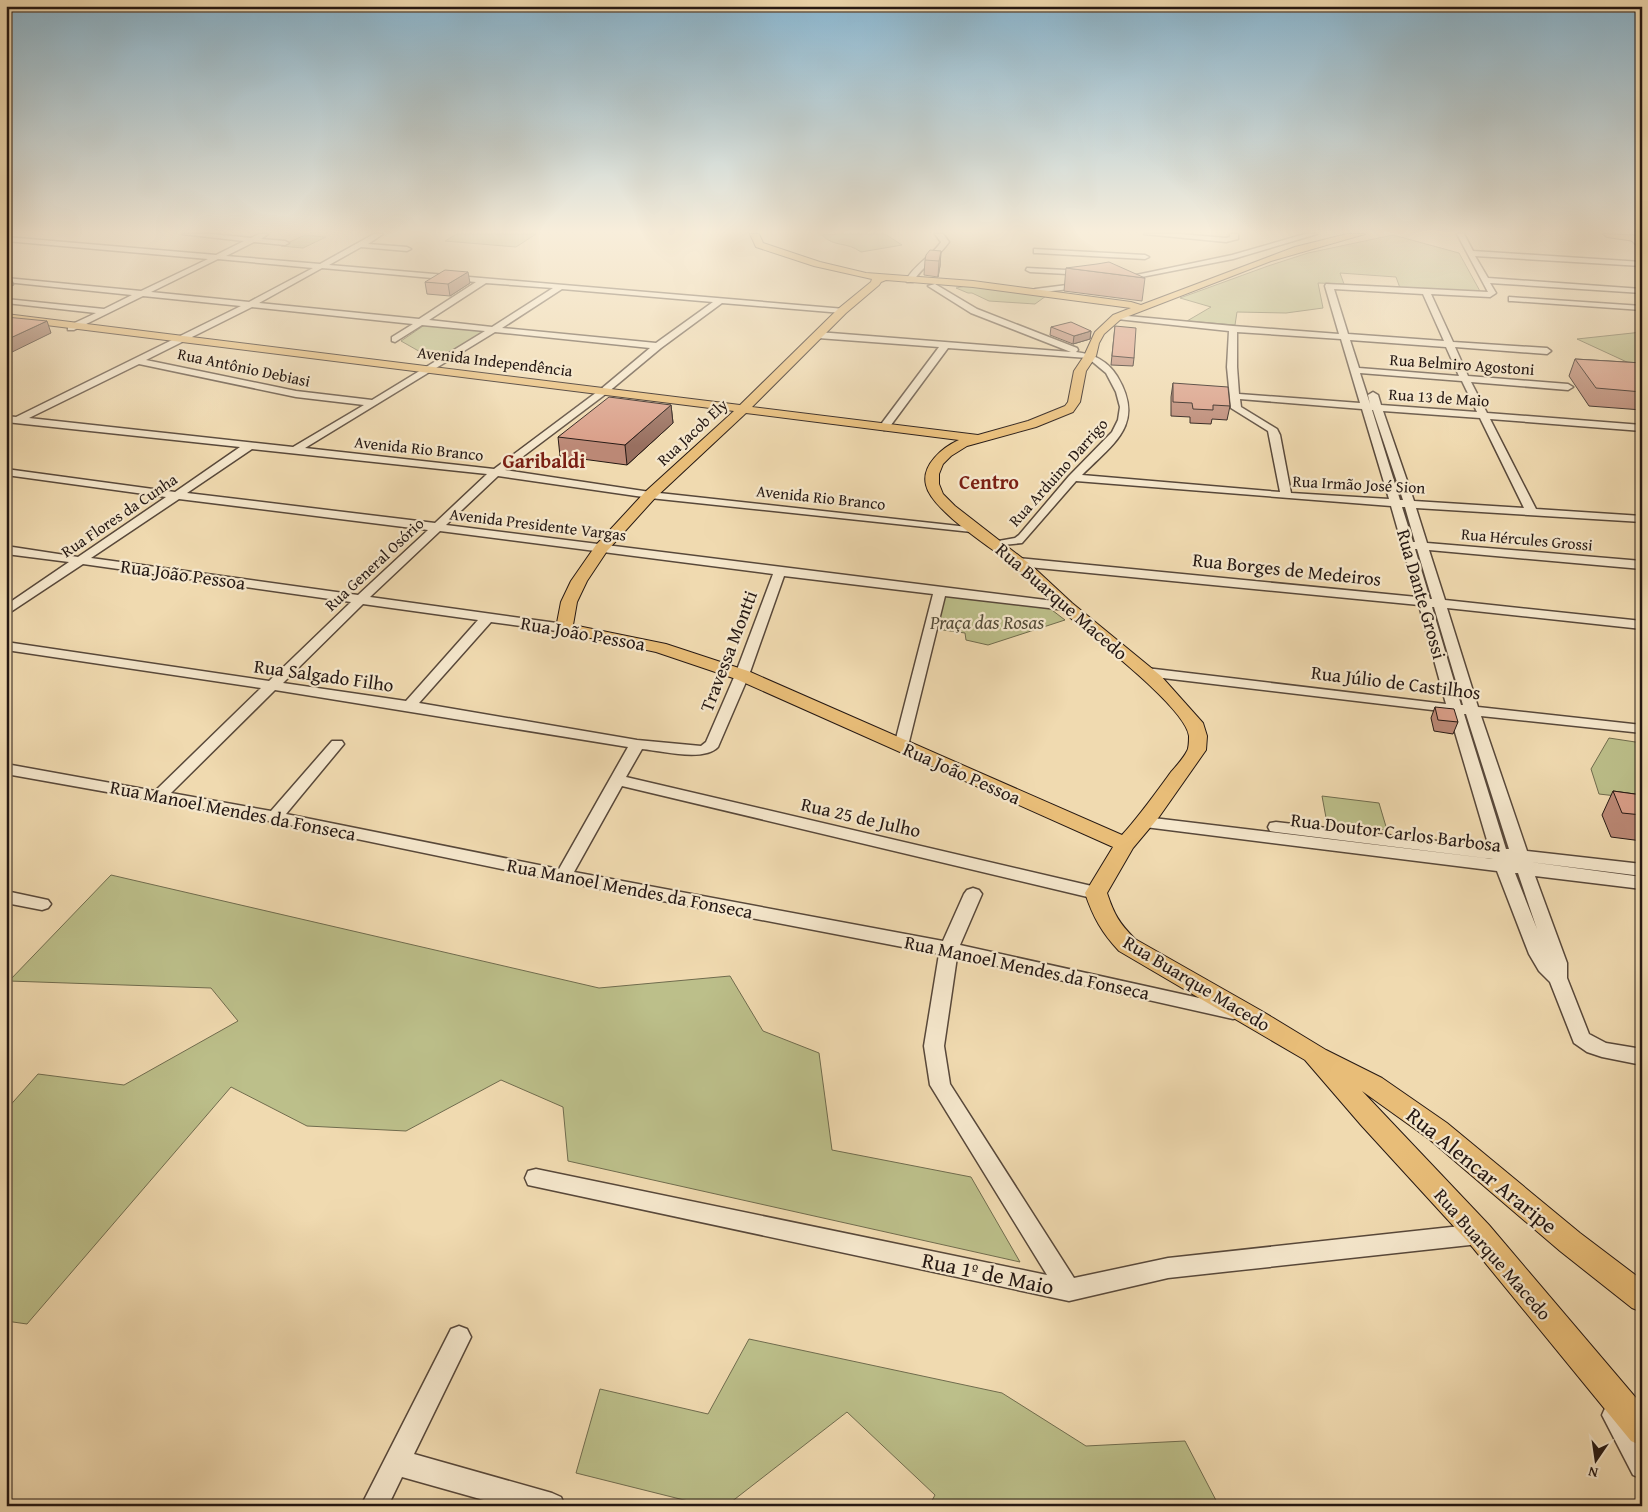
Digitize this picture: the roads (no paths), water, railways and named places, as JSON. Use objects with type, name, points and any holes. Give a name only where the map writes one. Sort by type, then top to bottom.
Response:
[{"type":"main road","name":"Rua Jacob Ely","points":[[564,628],[569,602],[579,581],[601,548],[650,495],[850,305]]},
{"type":"main road","points":[[1115,305],[1114,306],[1117,317]]},
{"type":"main road","points":[[1116,305],[1119,308],[1138,309]]},
{"type":"main road","points":[[962,443],[1032,424],[1069,409],[1074,402],[1080,371],[1090,356],[1100,332],[1117,317],[1149,305]]},
{"type":"main road","name":"Avenida Independência","points":[[6,319],[740,411],[962,443]]},
{"type":"main road","name":"Avenida Independência","points":[[740,411],[980,439]]},
{"type":"main road","name":"Rua Buarque Macedo","points":[[962,443],[946,453],[937,463],[932,474],[932,484],[937,496],[977,531],[997,544],[1022,565],[1066,606],[1150,676],[1194,722],[1198,736],[1197,750],[1149,817],[1125,844],[1096,893],[1104,917],[1112,930],[1127,945],[1314,1053],[1370,1118],[1480,1234],[1642,1430]]},
{"type":"main road","name":"Rua João Pessoa","points":[[564,628],[630,640],[742,675],[1125,844]]},
{"type":"main road","name":"Rua Alencar Araripe","points":[[1314,1053],[1373,1085],[1438,1132],[1570,1242],[1642,1298]]},
{"type":"street","points":[[38,305],[105,312]]},
{"type":"street","points":[[74,327],[120,305]]},
{"type":"street","points":[[246,305],[658,346]]},
{"type":"street","points":[[18,420],[250,305]]},
{"type":"street","points":[[395,339],[447,305]]},
{"type":"street","points":[[293,451],[533,305]]},
{"type":"street","name":"Rua General Osório","points":[[160,795],[361,599],[496,472],[658,346],[715,305]]},
{"type":"street","points":[[771,305],[842,311]]},
{"type":"street","name":"Rua Arduino Darrigo","points":[[963,305],[974,311],[1090,356],[1110,373],[1118,386],[1124,403],[1123,425],[1106,447],[1074,478],[1024,537],[997,544]]},
{"type":"street","name":"Rua Dante Grossi","points":[[1337,305],[1365,371],[1385,433],[1402,503],[1433,607],[1456,712],[1502,859],[1538,954],[1545,966],[1558,978]]},
{"type":"street","name":"Rua Dante Grossi","points":[[1344,305],[1354,370],[1374,432],[1402,503]]},
{"type":"street","points":[[1432,305],[1465,379],[1532,512]]},
{"type":"street","points":[[1592,305],[1642,308]]},
{"type":"street","points":[[1117,317],[1233,329],[1547,351]]},
{"type":"street","points":[[1233,329],[1234,396],[1236,408],[1267,425],[1275,436],[1286,496]]},
{"type":"street","points":[[818,335],[1090,356]]},
{"type":"street","points":[[884,427],[945,345]]},
{"type":"street","name":"Rua Antônio Debiasi","points":[[139,360],[296,394],[374,402]]},
{"type":"street","name":"Rua Belmiro Agostoni","points":[[1354,370],[1568,387]]},
{"type":"street","name":"Rua 13 de Maio","points":[[1234,396],[1642,428]]},
{"type":"street","name":"Avenida Rio Branco","points":[[6,419],[496,472],[650,495],[977,531]]},
{"type":"street","points":[[1374,432],[1385,433]]},
{"type":"street","name":"Rua Flores da Cunha","points":[[6,611],[249,446]]},
{"type":"street","name":"Avenida Presidente Vargas","points":[[6,472],[175,496],[438,527],[779,573],[1066,606]]},
{"type":"street","name":"Rua Irmão José Sion","points":[[1074,478],[1286,496],[1642,519]]},
{"type":"street","name":"Rua Hércules Grossi","points":[[1415,545],[1642,565]]},
{"type":"street","name":"Rua João Pessoa","points":[[6,550],[564,628]]},
{"type":"street","name":"Rua Borges de Medeiros","points":[[1022,565],[1592,624],[1642,633]]},
{"type":"street","name":"Travessa Montti","points":[[713,744],[742,675],[779,573]]},
{"type":"street","points":[[901,746],[940,591]]},
{"type":"street","name":"Rua Dante Grossi","points":[[1433,607],[1473,714],[1558,963],[1558,978],[1581,1038],[1597,1049],[1642,1058]]},
{"type":"street","points":[[409,706],[488,617]]},
{"type":"street","name":"Rua Borges de Medeiros","points":[[1592,624],[1642,625]]},
{"type":"street","name":"Rua Salgado Filho","points":[[6,646],[409,706],[636,744],[702,751],[708,749],[713,744]]},
{"type":"street","name":"Rua Júlio de Castilhos","points":[[1150,676],[1319,695],[1642,736]]},
{"type":"street","name":"Rua Júlio de Castilhos","points":[[1473,714],[1642,729]]},
{"type":"street","points":[[275,817],[337,744]]},
{"type":"street","points":[[564,876],[636,744]]},
{"type":"street","name":"Rua Manoel Mendes da Fonseca","points":[[6,770],[160,795],[564,876],[949,949],[1252,1016]]},
{"type":"street","name":"Rua 25 de Julho","points":[[617,780],[1096,893]]},
{"type":"street","name":"Rua Doutor Carlos Barbosa","points":[[1149,817],[1502,859],[1642,870]]},
{"type":"street","name":"Rua Doutor Carlos Barbosa","points":[[1522,861],[1642,883]]},
{"type":"street","name":"Rua 1º de Maio","points":[[972,894],[949,949],[934,1046],[940,1085],[1069,1290]]},
{"type":"street","points":[[6,897],[42,904]]},
{"type":"street","name":"Rua 1º de Maio","points":[[536,1178],[1069,1290]]},
{"type":"street","points":[[1069,1290],[1168,1268],[1480,1234]]},
{"type":"street","points":[[374,1506],[459,1337]]},
{"type":"street","points":[[1594,1373],[1642,1466]]},
{"type":"street","points":[[396,1462],[552,1506]]},
{"type":"district","name":"Garibaldi","points":[[544,460]]},
{"type":"district","name":"Centro","points":[[989,481]]},
{"type":"park label","name":"Praça das Rosas","points":[[987,622]]}]
